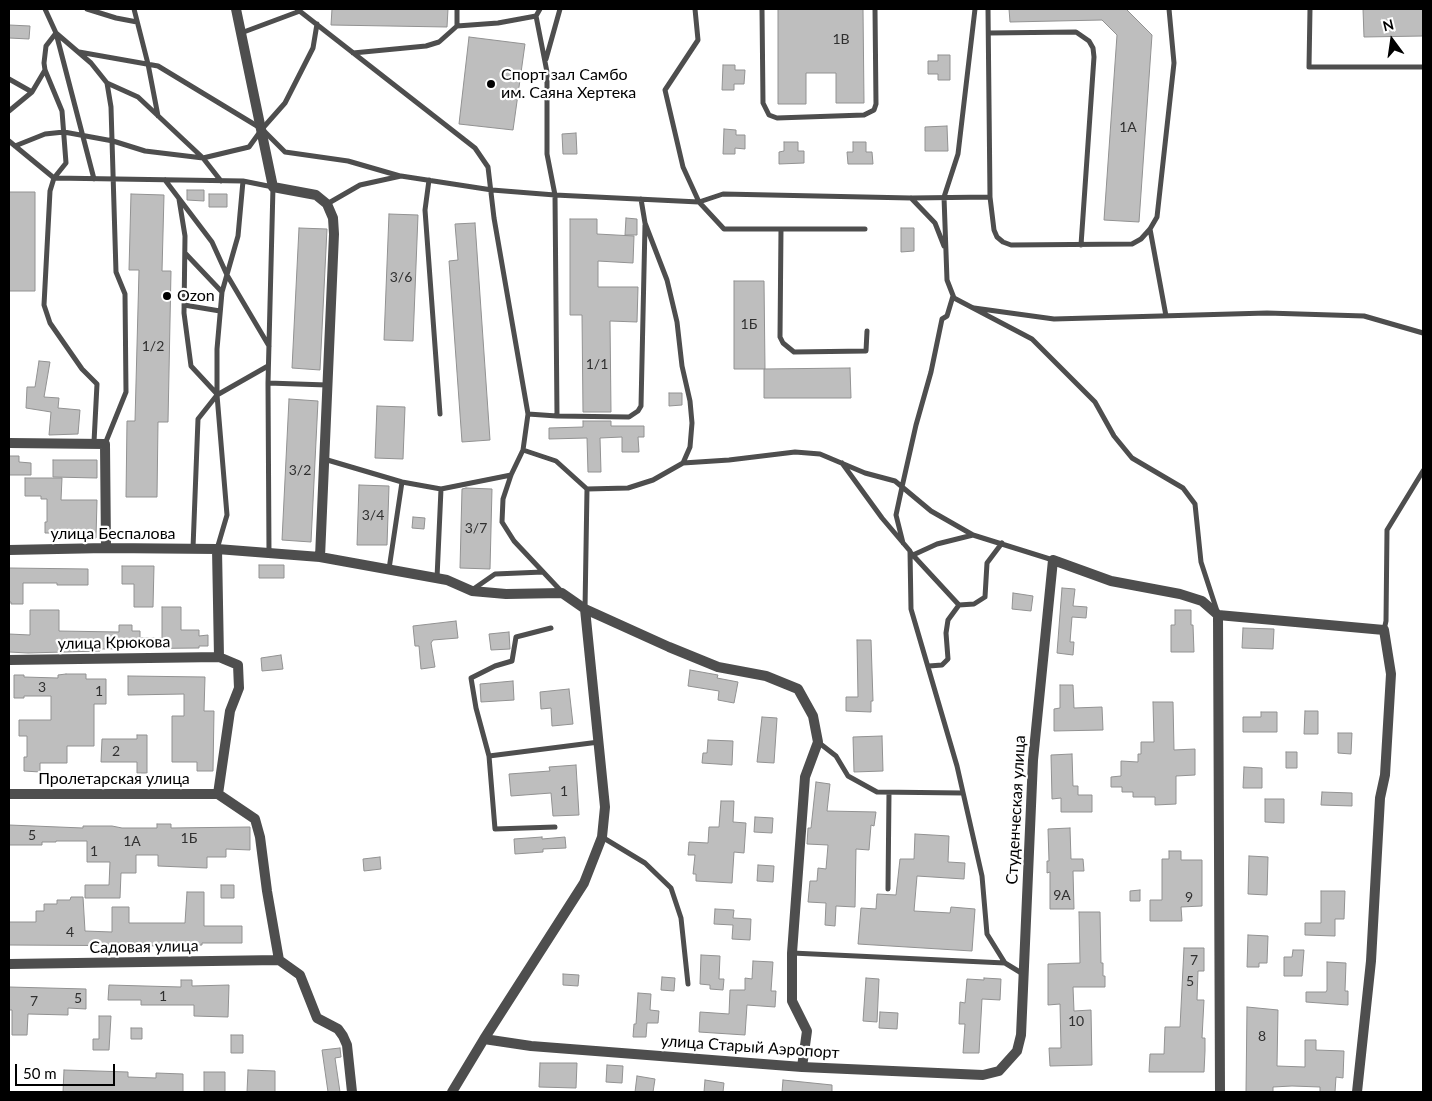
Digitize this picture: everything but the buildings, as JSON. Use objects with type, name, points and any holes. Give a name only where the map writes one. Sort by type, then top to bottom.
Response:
[{"type":"street","points":[[236,9],[273,187],[316,196],[327,204],[333,218],[334,234],[320,556]]},
{"type":"street","points":[[9,443],[94,442],[105,444],[106,548]]},
{"type":"street","name":"улица Беспалова","points":[[9,550],[193,548],[320,556],[447,580],[472,590],[506,594],[562,593]]},
{"type":"street","points":[[217,549],[219,656],[238,665],[239,688],[230,711],[218,794],[255,820],[260,837],[279,960],[300,975],[317,1018],[338,1029],[343,1036],[347,1045],[352,1092]]},
{"type":"street","points":[[1053,560],[1111,581],[1180,594],[1202,601],[1218,615],[1384,630],[1391,674],[1385,775],[1380,798],[1371,961],[1357,1092]]},
{"type":"street","name":"Студенческая улица","points":[[1010,1060],[1017,1051],[1021,1035],[1033,760],[1053,560]]},
{"type":"street","points":[[562,593],[585,609],[669,647],[718,666],[766,676],[798,689],[813,716],[818,742],[805,777],[792,953],[792,1001],[806,1031],[802,1067]]},
{"type":"street","points":[[452,1092],[584,883],[602,837],[605,807],[585,609]]},
{"type":"street","points":[[1218,615],[1220,1092]]},
{"type":"street","name":"улица Крюкова","points":[[9,660],[219,656]]},
{"type":"street","name":"Пролетарская улица","points":[[9,794],[218,794]]},
{"type":"street","name":"Садовая улица","points":[[9,964],[279,960]]},
{"type":"street","name":"улица Старый Аэропорт","points":[[484,1039],[531,1046],[802,1067],[983,1075],[999,1071],[1010,1060]]},
{"type":"lane","points":[[45,9],[56,33],[94,179]]},
{"type":"lane","points":[[87,9],[137,22]]},
{"type":"lane","points":[[134,9],[148,64],[158,117]]},
{"type":"lane","points":[[457,9],[457,26]]},
{"type":"lane","points":[[540,9],[536,16],[547,72],[547,154],[555,195],[557,416]]},
{"type":"lane","points":[[545,62],[560,9]]},
{"type":"lane","points":[[695,9],[698,40],[665,90],[683,167],[699,202],[724,229],[865,229]]},
{"type":"lane","points":[[762,9],[762,103],[770,115],[776,118],[864,115],[874,110],[876,104],[875,9]]},
{"type":"lane","points":[[975,9],[958,154],[944,197],[947,280],[953,296],[970,308],[1032,339],[1096,402],[1114,436],[1132,458],[1182,488],[1194,504],[1201,562],[1218,615]]},
{"type":"lane","points":[[988,9],[990,197],[994,230],[997,237],[1011,245],[1132,244],[1141,239],[1150,230],[1157,216],[1173,71],[1169,9]]},
{"type":"lane","points":[[1310,9],[1309,67],[1423,67]]},
{"type":"lane","points":[[241,33],[299,10],[476,148],[488,167],[494,218],[528,414],[524,450],[511,475],[502,499],[502,522],[514,541],[562,593]]},
{"type":"lane","points":[[353,53],[426,46],[439,42],[457,26],[498,23],[536,16]]},
{"type":"lane","points":[[15,146],[45,134],[64,132],[113,141],[145,151],[204,158],[249,147],[285,103],[313,48],[317,24]]},
{"type":"lane","points":[[989,33],[1076,32],[1089,41],[1093,48],[1094,57],[1081,245]]},
{"type":"lane","points":[[56,33],[91,63],[107,83],[138,98],[204,158],[221,181]]},
{"type":"lane","points":[[56,33],[46,46],[44,64],[62,111],[66,163],[54,178],[50,191],[44,305],[50,323],[82,369],[97,384],[94,442]]},
{"type":"lane","points":[[79,52],[158,66],[262,129],[285,152],[348,161],[401,176],[492,190],[699,202],[723,194],[911,198],[990,197]]},
{"type":"lane","points":[[9,111],[32,92],[45,70]]},
{"type":"lane","points":[[9,79],[32,92]]},
{"type":"lane","points":[[105,444],[126,392],[125,294],[116,272],[113,141],[111,107],[107,83]]},
{"type":"lane","points":[[9,141],[54,178],[243,181],[273,187],[268,366],[269,553]]},
{"type":"lane","points":[[327,204],[360,185],[401,176]]},
{"type":"lane","points":[[165,180],[212,242],[227,275],[269,346]]},
{"type":"lane","points":[[429,180],[425,210],[440,414]]},
{"type":"lane","points":[[217,549],[227,515],[217,394],[217,348],[222,292],[238,236],[243,181]]},
{"type":"lane","points":[[179,198],[185,236],[184,305],[191,366],[217,394]]},
{"type":"lane","points":[[911,198],[935,223],[946,250]]},
{"type":"lane","points":[[641,199],[645,222],[667,280],[677,322],[682,366],[690,401],[692,423],[690,447],[683,463]]},
{"type":"lane","points":[[528,414],[629,417],[638,411],[641,406],[645,222]]},
{"type":"lane","points":[[781,229],[780,337],[783,343],[794,352],[866,351],[867,330]]},
{"type":"lane","points":[[1150,230],[1166,316]]},
{"type":"lane","points":[[185,253],[222,292]]},
{"type":"lane","points":[[904,545],[896,515],[916,425],[931,372],[942,318],[947,316],[953,296]]},
{"type":"lane","points":[[184,305],[220,311]]},
{"type":"lane","points":[[970,308],[1054,319],[1267,313],[1364,316],[1423,333]]},
{"type":"lane","points":[[193,548],[198,419],[217,394],[268,366]]},
{"type":"lane","points":[[268,383],[327,385]]},
{"type":"lane","points":[[524,450],[556,461],[587,489],[628,488],[653,480],[683,463],[729,460],[795,452],[820,454],[865,473],[895,481],[931,511],[973,535],[1053,560]]},
{"type":"lane","points":[[324,459],[402,482],[442,488],[511,475]]},
{"type":"lane","points":[[842,463],[904,545],[959,605]]},
{"type":"lane","points":[[1384,630],[1386,622],[1387,530],[1423,471]]},
{"type":"lane","points":[[389,569],[402,482]]},
{"type":"lane","points":[[437,578],[442,488]]},
{"type":"lane","points":[[585,609],[587,489]]},
{"type":"lane","points":[[911,553],[973,535]]},
{"type":"lane","points":[[929,666],[942,665],[948,659],[946,633],[948,620],[959,605],[974,604],[985,597],[987,563],[1002,544]]},
{"type":"lane","points":[[911,553],[911,609],[929,666],[963,793],[982,876],[987,934],[1005,963],[1024,975]]},
{"type":"lane","points":[[472,590],[495,574],[543,572]]},
{"type":"lane","points":[[552,628],[516,637],[512,661],[495,666],[471,678],[476,708],[489,756],[495,829],[555,827]]},
{"type":"lane","points":[[489,756],[599,742]]},
{"type":"lane","points":[[818,742],[836,756],[848,776],[878,792],[963,793]]},
{"type":"lane","points":[[888,889],[889,792]]},
{"type":"lane","points":[[602,837],[645,863],[672,888],[681,918],[688,984]]},
{"type":"lane","points":[[792,953],[1005,963]]},
{"type":"place","name":"Спорт зал Самбо им. Саяна Хертека","points":[[491,84]]},
{"type":"place","name":"Ozon","points":[[167,296]]}]
